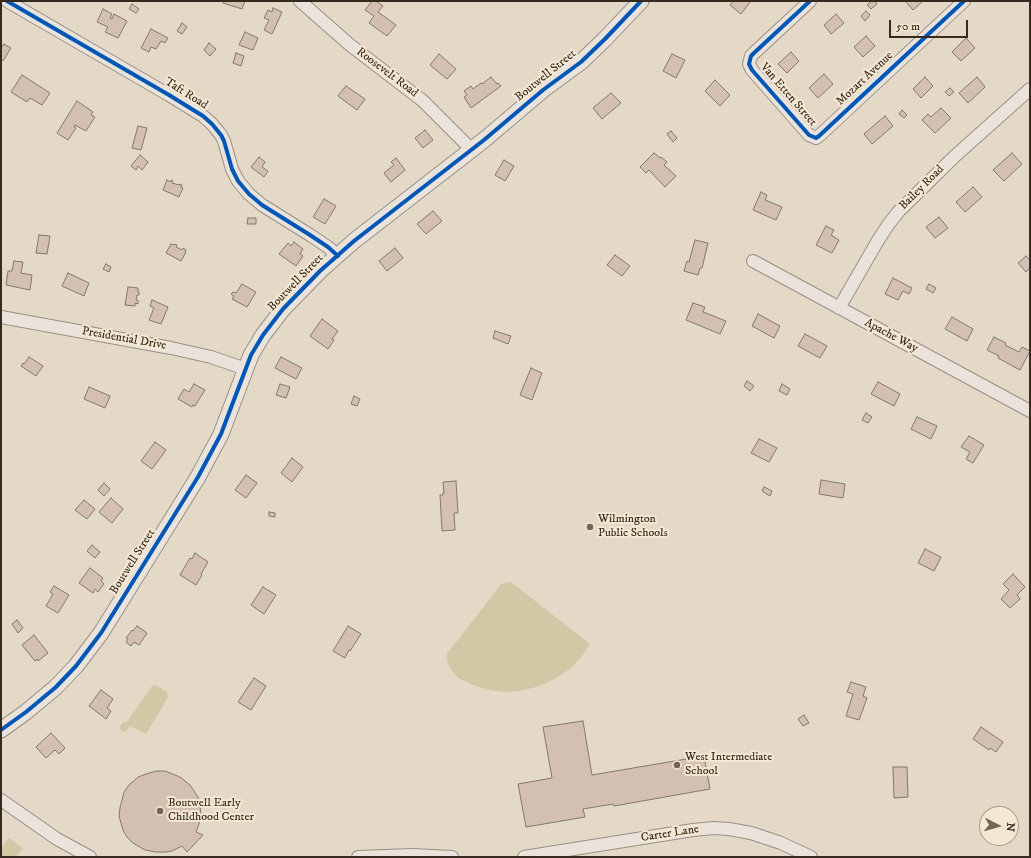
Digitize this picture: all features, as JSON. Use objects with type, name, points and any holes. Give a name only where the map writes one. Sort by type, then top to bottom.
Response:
[{"type":"street","name":"Taft Road","points":[[6,1],[200,113],[212,124],[221,136],[224,141],[232,169],[238,181],[249,194],[262,205],[328,247],[338,256]]},
{"type":"street","name":"Roosevelt Road","points":[[300,1],[350,45],[423,101],[471,149]]},
{"type":"street","name":"Boutwell Street","points":[[1,730],[26,712],[56,687],[76,666],[101,633],[184,500],[212,452],[228,417],[256,345],[283,309],[298,293],[360,236],[484,140],[543,90],[580,62],[605,39],[641,1]]},
{"type":"street","name":"Van Etten Street","points":[[810,1],[754,52],[751,56],[750,66],[809,135],[815,138]]},
{"type":"street","name":"Mozart Avenue","points":[[815,138],[820,136],[964,1]]},
{"type":"street","name":"Bailey Road","points":[[839,308],[877,242],[899,211],[955,156],[1030,89]]},
{"type":"street","name":"Apache Way","points":[[753,261],[1030,411]]},
{"type":"street","name":"Presidential Drive","points":[[1,317],[171,348],[212,357],[246,369]]},
{"type":"street","points":[[1,800],[57,839],[90,857]]},
{"type":"street","name":"Carter Lane","points":[[524,857],[714,828],[736,830],[751,834],[781,843],[811,857]]},
{"type":"street","points":[[358,857],[413,855],[452,857]]},
{"type":"shaded area","points":[[511,582],[590,644],[572,667],[560,676],[533,688],[504,692],[476,686],[458,678],[450,668],[447,661],[447,654],[501,584]]},
{"type":"shaded area","points":[[156,685],[167,692],[168,697],[146,734],[130,726],[123,732],[119,728],[123,722],[127,722],[152,686]]},
{"type":"shaded area","points":[[9,838],[23,848],[16,857],[1,857],[1,848]]},
{"type":"building","points":[[224,1],[245,1],[242,9],[223,3]]},
{"type":"building","points":[[372,1],[376,1],[383,6],[378,12],[396,25],[387,36],[369,23],[374,16],[365,10]]},
{"type":"building","points":[[733,1],[751,1],[741,14],[730,5]]},
{"type":"building","points":[[872,1],[875,1],[877,4],[871,9],[867,5]]},
{"type":"building","points":[[905,1],[923,1],[913,10]]},
{"type":"building","points":[[132,4],[139,9],[136,13],[129,9]]},
{"type":"building","points":[[273,8],[282,12],[272,34],[264,30],[269,20],[264,18],[268,10],[272,12]]},
{"type":"building","points":[[103,9],[112,14],[110,18],[112,19],[114,14],[127,21],[118,38],[105,32],[108,27],[97,22]]},
{"type":"building","points":[[866,11],[870,15],[865,21],[861,16]]},
{"type":"building","points":[[836,14],[844,23],[831,34],[824,25]]},
{"type":"building","points":[[182,23],[187,27],[182,34],[177,31]]},
{"type":"building","points":[[151,29],[168,38],[165,43],[161,41],[156,49],[151,47],[149,52],[141,48]]},
{"type":"building","points":[[245,32],[258,38],[253,50],[239,45]]},
{"type":"building","points":[[866,36],[875,46],[863,57],[854,47]]},
{"type":"building","points":[[966,38],[975,48],[961,61],[952,52]]},
{"type":"building","points":[[209,43],[216,49],[210,56],[204,50]]},
{"type":"building","points":[[4,44],[11,48],[3,61],[1,59],[1,45],[3,46]]},
{"type":"building","points":[[791,52],[799,61],[787,73],[778,64]]},
{"type":"building","points":[[236,53],[244,56],[241,66],[233,63]]},
{"type":"building","points":[[439,54],[456,69],[447,79],[430,65]]},
{"type":"building","points":[[672,54],[685,60],[676,78],[663,71]]},
{"type":"building","points":[[824,74],[833,84],[818,98],[809,88]]},
{"type":"building","points":[[22,75],[50,93],[42,105],[30,98],[27,102],[11,92]]},
{"type":"building","points":[[491,77],[501,86],[471,108],[464,97],[467,95],[464,91],[471,86],[473,89]]},
{"type":"building","points":[[925,77],[933,86],[921,98],[913,89]]},
{"type":"building","points":[[977,77],[985,87],[968,103],[959,93]]},
{"type":"building","points":[[715,80],[730,95],[720,106],[705,91]]},
{"type":"building","points":[[346,86],[365,99],[357,110],[338,96]]},
{"type":"building","points":[[950,88],[954,92],[949,96],[945,92]]},
{"type":"building","points":[[611,93],[621,103],[602,119],[593,108]]},
{"type":"building","points":[[77,101],[93,112],[91,115],[95,117],[86,131],[75,125],[74,127],[76,128],[68,140],[57,133]]},
{"type":"building","points":[[941,108],[951,118],[935,133],[922,120],[928,114],[931,117]]},
{"type":"building","points":[[902,110],[907,115],[904,118],[899,114]]},
{"type":"building","points":[[885,116],[893,126],[872,144],[864,134]]},
{"type":"building","points":[[138,126],[147,128],[141,150],[132,148]]},
{"type":"building","points":[[425,130],[433,140],[423,148],[415,138]]},
{"type":"building","points":[[671,131],[677,138],[673,142],[667,134]]},
{"type":"building","points":[[654,153],[667,162],[664,165],[676,176],[665,187],[649,170],[646,173],[640,167]]},
{"type":"building","points":[[1012,153],[1022,164],[1004,181],[993,170]]},
{"type":"building","points":[[140,155],[148,162],[142,170],[138,166],[136,170],[131,166]]},
{"type":"building","points":[[259,157],[265,162],[262,167],[268,171],[264,177],[251,167]]},
{"type":"building","points":[[396,158],[405,170],[391,182],[384,173],[394,165],[391,162]]},
{"type":"building","points":[[504,160],[514,166],[505,181],[495,175]]},
{"type":"building","points":[[167,180],[170,182],[171,180],[173,181],[172,183],[182,185],[181,187],[183,188],[179,197],[163,190]]},
{"type":"building","points":[[973,187],[982,197],[965,212],[956,202]]},
{"type":"building","points":[[761,192],[767,195],[765,200],[782,207],[776,220],[753,210]]},
{"type":"building","points":[[324,199],[336,206],[325,224],[313,217]]},
{"type":"building","points":[[433,211],[442,221],[426,234],[417,224]]},
{"type":"building","points":[[939,217],[948,228],[935,238],[926,227]]},
{"type":"building","points":[[248,218],[256,218],[256,224],[247,224]]},
{"type":"building","points":[[826,226],[834,230],[831,235],[839,240],[832,253],[816,245]]},
{"type":"building","points":[[39,235],[50,236],[47,254],[36,253]]},
{"type":"building","points":[[695,240],[708,243],[702,268],[700,268],[698,275],[684,271],[687,261],[689,262]]},
{"type":"building","points":[[294,242],[303,249],[300,254],[303,256],[296,266],[279,254],[288,243],[291,246]]},
{"type":"building","points":[[171,244],[177,245],[176,247],[182,250],[183,248],[186,250],[181,261],[166,253]]},
{"type":"building","points":[[395,248],[403,258],[387,271],[379,261]]},
{"type":"building","points":[[615,255],[630,266],[622,276],[607,265]]},
{"type":"building","points":[[1026,256],[1030,260],[1030,268],[1026,272],[1018,263]]},
{"type":"building","points":[[14,261],[23,262],[21,273],[32,275],[30,290],[6,285],[8,271],[12,271]]},
{"type":"building","points":[[106,264],[111,267],[109,272],[103,269]]},
{"type":"building","points":[[68,273],[89,283],[84,296],[62,286]]},
{"type":"building","points":[[893,278],[912,288],[909,294],[903,291],[898,300],[885,294]]},
{"type":"building","points":[[242,284],[256,292],[247,307],[232,299],[234,296],[231,294],[233,292],[236,293]]},
{"type":"building","points":[[929,284],[936,288],[933,293],[926,289]]},
{"type":"building","points":[[128,287],[138,288],[139,295],[137,295],[136,300],[138,300],[138,304],[135,303],[135,306],[125,305]]},
{"type":"building","points":[[152,300],[168,307],[161,324],[149,320],[154,308],[150,306]]},
{"type":"building","points":[[693,303],[705,307],[703,312],[726,321],[720,334],[686,320]]},
{"type":"building","points":[[758,314],[780,326],[774,338],[752,326]]},
{"type":"building","points":[[952,317],[973,329],[967,341],[945,329]]},
{"type":"building","points":[[322,319],[338,331],[332,339],[334,340],[328,349],[310,336]]},
{"type":"building","points":[[495,331],[511,336],[508,344],[493,338]]},
{"type":"building","points":[[805,334],[827,346],[820,358],[798,346]]},
{"type":"building","points":[[994,337],[1006,343],[1005,345],[1019,352],[1022,347],[1030,351],[1020,370],[987,350]]},
{"type":"building","points":[[29,357],[43,366],[36,376],[21,366]]},
{"type":"building","points":[[281,357],[302,368],[296,379],[275,368]]},
{"type":"building","points":[[531,368],[542,373],[532,400],[520,395]]},
{"type":"building","points":[[747,381],[754,386],[750,391],[744,386]]},
{"type":"building","points":[[878,382],[900,394],[894,406],[871,394]]},
{"type":"building","points":[[194,384],[205,390],[195,406],[193,405],[192,407],[178,399],[184,389],[189,392]]},
{"type":"building","points":[[280,384],[290,387],[286,398],[276,395]]},
{"type":"building","points":[[782,384],[790,389],[787,395],[779,391]]},
{"type":"building","points":[[89,387],[110,396],[105,408],[84,399]]},
{"type":"building","points":[[354,396],[360,399],[357,406],[351,404]]},
{"type":"building","points":[[866,413],[872,417],[868,423],[862,420]]},
{"type":"building","points":[[917,417],[937,426],[931,439],[911,429]]},
{"type":"building","points":[[969,436],[984,445],[973,463],[966,459],[970,452],[961,447]]},
{"type":"building","points":[[759,439],[777,448],[769,462],[751,453]]},
{"type":"building","points":[[155,442],[166,450],[152,469],[141,461]]},
{"type":"building","points":[[292,458],[303,467],[292,482],[281,473]]},
{"type":"building","points":[[246,475],[257,483],[246,498],[235,490]]},
{"type":"building","points":[[821,480],[845,484],[843,498],[819,494]]},
{"type":"building","points":[[456,481],[458,513],[454,513],[455,530],[442,531],[440,495],[443,495],[444,493],[443,482]]},
{"type":"building","points":[[104,483],[110,489],[104,496],[98,490]]},
{"type":"building","points":[[764,487],[772,491],[770,496],[762,491]]},
{"type":"building","points":[[111,498],[123,509],[112,523],[99,512]]},
{"type":"building","points":[[84,500],[95,509],[87,519],[75,510]]},
{"type":"building","points":[[269,512],[275,513],[275,517],[269,516]]},
{"type":"building","points":[[92,545],[100,552],[95,558],[87,551]]},
{"type":"building","points":[[925,549],[941,557],[934,571],[918,563]]},
{"type":"building","points":[[195,553],[208,562],[196,585],[180,575],[190,558],[192,559]]},
{"type":"building","points":[[90,568],[103,578],[101,581],[104,584],[98,592],[95,589],[93,593],[79,583]]},
{"type":"building","points":[[1013,574],[1025,587],[1017,595],[1020,599],[1010,608],[1001,599],[1009,590],[1003,584]]},
{"type":"building","points":[[54,586],[69,595],[58,613],[46,606],[53,594],[50,592]]},
{"type":"building","points":[[263,587],[276,595],[264,614],[251,605]]},
{"type":"building","points":[[17,620],[23,628],[18,633],[12,624]]},
{"type":"building","points":[[137,626],[147,633],[139,645],[134,642],[131,646],[126,642],[128,639],[126,638]]},
{"type":"building","points":[[348,626],[361,634],[345,658],[333,651]]},
{"type":"building","points":[[34,635],[48,653],[38,661],[37,659],[35,661],[22,645]]},
{"type":"building","points":[[254,678],[266,686],[251,710],[238,702]]},
{"type":"building","points":[[851,682],[866,687],[863,696],[867,698],[859,720],[846,716],[853,694],[847,692]]},
{"type":"building","points":[[101,690],[113,699],[107,708],[111,711],[106,719],[89,706]]},
{"type":"building","points":[[804,715],[809,723],[803,726],[798,719]]},
{"type":"building","name":"West Intermediate School","points":[[583,721],[592,775],[704,756],[710,789],[614,806],[613,804],[583,809],[585,817],[526,827],[518,784],[552,778],[543,727]]},
{"type":"building","points":[[981,727],[1003,742],[996,752],[990,748],[989,750],[973,739]]},
{"type":"building","points":[[51,733],[65,748],[59,754],[55,750],[46,758],[36,747]]},
{"type":"building","points":[[893,767],[907,767],[908,797],[894,798]]},
{"type":"building","name":"Boutwell Early Childhood Center","points":[[157,771],[165,771],[180,777],[190,785],[198,797],[201,814],[196,832],[203,835],[187,852],[182,846],[166,852],[145,850],[133,843],[123,830],[119,816],[124,792],[138,777]]},
{"type":"cycle path","points":[[7,1],[203,116],[221,135],[232,169],[238,181],[249,194],[262,205],[328,247],[338,256]]},
{"type":"cycle path","points":[[1,730],[26,712],[56,687],[76,666],[101,633],[198,477],[221,434],[251,355],[263,335],[283,309],[320,271],[354,241],[484,140],[543,90],[581,62],[641,1]]},
{"type":"cycle path","points":[[810,1],[751,56],[749,64],[752,70],[809,135],[816,138],[964,1]]},
{"type":"place","name":"Wilmington Public Schools","points":[[590,527]]},
{"type":"place","name":"West Intermediate School","points":[[677,765]]},
{"type":"place","name":"Boutwell Early Childhood Center","points":[[160,811]]}]
